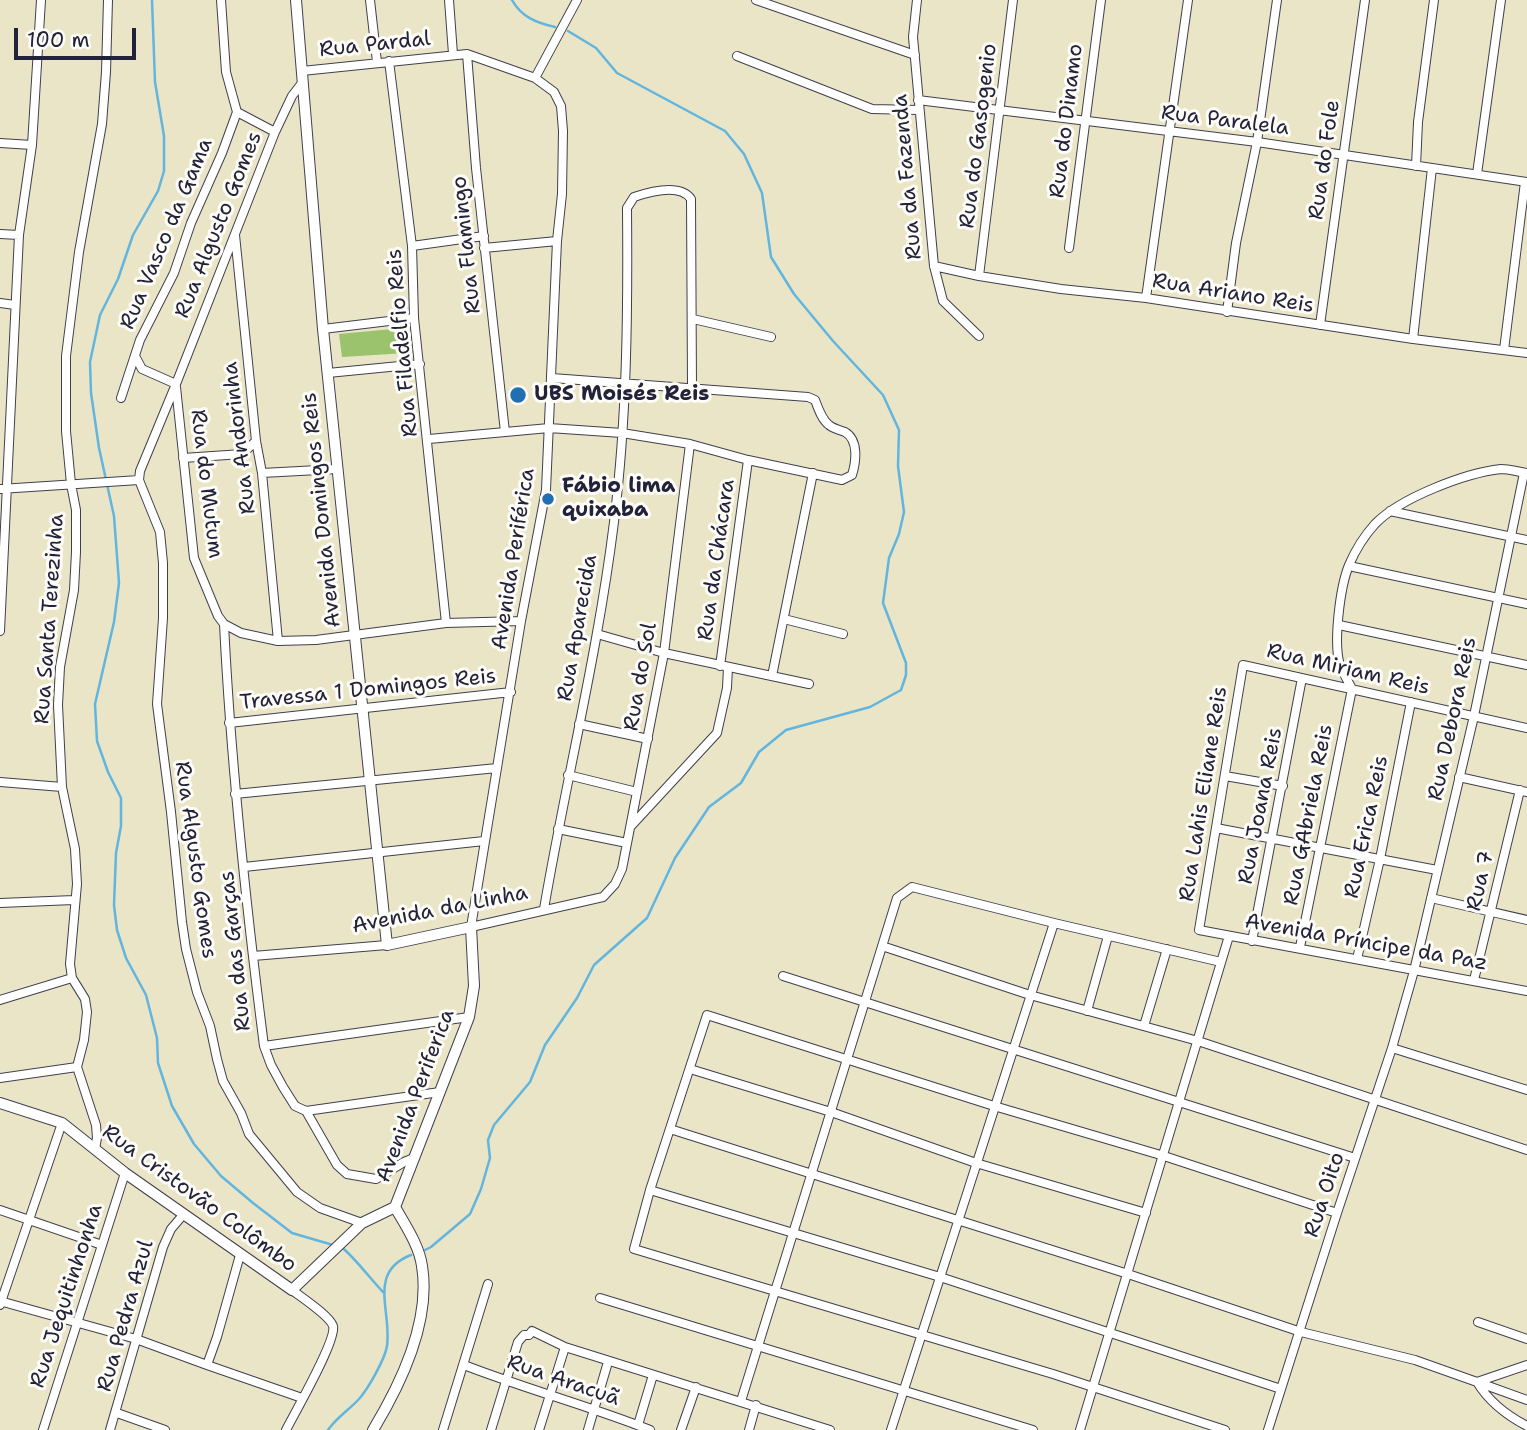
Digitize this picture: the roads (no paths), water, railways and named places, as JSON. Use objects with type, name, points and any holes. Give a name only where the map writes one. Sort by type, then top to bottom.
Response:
[{"type":"street","points":[[0,631],[3,489],[19,235],[32,145],[41,0]]},
{"type":"street","name":"Rua Santa Terezinha","points":[[77,1067],[84,1041],[87,1012],[85,999],[72,978],[69,956],[77,884],[75,849],[62,787],[59,688],[74,590],[76,552],[76,510],[66,431],[66,356],[79,252],[100,135],[106,72],[108,0]]},
{"type":"street","points":[[221,0],[226,72],[237,112],[275,132]]},
{"type":"street","name":"Avenida Domingos Reis","points":[[296,0],[323,329],[387,945]]},
{"type":"street","points":[[370,0],[377,62]]},
{"type":"street","points":[[449,0],[453,54]]},
{"type":"street","points":[[535,78],[577,0]]},
{"type":"street","points":[[756,0],[915,55]]},
{"type":"street","points":[[786,11],[791,0]]},
{"type":"street","name":"Rua da Fazenda","points":[[917,0],[913,37],[934,266],[943,301],[979,336]]},
{"type":"street","name":"Rua do Gasogenio","points":[[979,276],[1013,0]]},
{"type":"street","name":"Rua do Dinamo","points":[[1069,247],[1101,0]]},
{"type":"street","points":[[1146,298],[1188,0]]},
{"type":"street","points":[[1227,312],[1232,268],[1257,142],[1277,0]]},
{"type":"street","name":"Rua do Fole","points":[[1320,325],[1365,0]]},
{"type":"street","points":[[1416,166],[1418,122],[1434,0]]},
{"type":"street","points":[[1477,174],[1501,0]]},
{"type":"street","name":"Rua Pardal","points":[[302,71],[467,54],[535,78]]},
{"type":"street","name":"Rua Flamingo","points":[[467,54],[484,248],[505,432]]},
{"type":"street","points":[[737,56],[872,108],[919,110]]},
{"type":"street","name":"Rua Filadelfio Reis","points":[[389,61],[412,246],[414,318],[429,439],[446,623]]},
{"type":"street","name":"Avenida Periférica","points":[[471,927],[521,621],[546,490],[564,131],[561,106],[554,92],[535,78]]},
{"type":"street","name":"Rua Algusto Gomes","points":[[302,83],[292,96],[275,132],[176,384],[159,420],[139,480],[160,532],[163,618],[156,704],[171,812],[182,922],[197,992],[210,1026],[223,1081],[249,1133],[297,1192],[320,1209],[362,1223]]},
{"type":"street","name":"Rua Paralela","points":[[918,100],[1257,142],[1526,182]]},
{"type":"street","name":"Rua Vasco da Gama","points":[[121,398],[151,315],[174,273],[191,223],[237,112]]},
{"type":"street","points":[[0,143],[32,145]]},
{"type":"street","points":[[1413,339],[1432,168]]},
{"type":"street","points":[[1504,350],[1526,182]]},
{"type":"street","name":"Rua Aparecida","points":[[544,909],[597,634],[614,522],[626,382],[627,208],[634,197],[648,192],[679,191],[687,193],[691,199],[693,319]]},
{"type":"street","name":"Rua Andorinha","points":[[235,232],[278,641]]},
{"type":"street","points":[[0,234],[19,235]]},
{"type":"street","points":[[412,246],[484,236]]},
{"type":"street","points":[[484,248],[557,241]]},
{"type":"street","name":"Rua Ariano Reis","points":[[934,266],[979,276],[1527,353]]},
{"type":"street","points":[[0,303],[15,305]]},
{"type":"street","points":[[323,329],[414,318]]},
{"type":"street","points":[[692,387],[693,319],[771,337]]},
{"type":"street","points":[[135,356],[142,369],[176,384]]},
{"type":"street","points":[[328,373],[420,364]]},
{"type":"street","points":[[429,439],[549,428],[622,433],[690,444],[748,460],[842,480],[852,475],[855,466],[855,448],[847,433],[828,425],[815,400],[807,397],[552,378]]},
{"type":"street","name":"Rua do Mutum","points":[[176,384],[194,558],[218,616],[224,624]]},
{"type":"street","points":[[183,458],[242,454],[256,441]]},
{"type":"street","name":"Rua do Sol","points":[[592,900],[603,897],[615,884],[622,869],[664,653],[690,444]]},
{"type":"street","name":"Rua da Chácara","points":[[630,827],[717,733],[727,688],[724,666],[748,460]]},
{"type":"street","points":[[262,473],[337,469]]},
{"type":"street","points":[[1352,689],[1340,664],[1339,625],[1349,566],[1374,525],[1390,511],[1448,483],[1502,469],[1526,473]]},
{"type":"street","name":"Rua Debora Reis","points":[[1414,971],[1474,716],[1510,536],[1526,473]]},
{"type":"street","points":[[772,676],[817,474]]},
{"type":"street","points":[[3,489],[139,480]]},
{"type":"street","points":[[1390,511],[1527,540]]},
{"type":"street","points":[[1349,566],[1527,604]]},
{"type":"street","points":[[784,619],[843,634]]},
{"type":"street","points":[[224,624],[241,633],[278,641],[316,640],[446,623],[521,621]]},
{"type":"street","name":"Rua das Garças","points":[[224,624],[229,723],[264,1046],[283,1087],[295,1105],[306,1111],[337,1165],[347,1174],[370,1180],[382,1178],[404,1161],[414,1158]]},
{"type":"street","points":[[1339,625],[1527,665]]},
{"type":"street","points":[[597,634],[664,653],[809,684]]},
{"type":"street","name":"Rua Miriam Reis","points":[[1243,665],[1527,728]]},
{"type":"street","name":"Rua Lahis Eliane Reis","points":[[1199,930],[1243,665]]},
{"type":"street","name":"Rua Joana Reis","points":[[1252,941],[1302,678]]},
{"type":"street","name":"Rua GAbriela Reis","points":[[1300,947],[1352,689]]},
{"type":"street","name":"Travessa 1 Domingos Reis","points":[[229,723],[511,692]]},
{"type":"street","name":"Rua Erica Reis","points":[[1357,959],[1411,702]]},
{"type":"street","points":[[579,724],[648,739]]},
{"type":"street","points":[[236,794],[497,768]]},
{"type":"street","points":[[568,775],[637,792]]},
{"type":"street","points":[[1225,776],[1283,786]]},
{"type":"street","points":[[1459,777],[1524,791]]},
{"type":"street","points":[[0,782],[62,787]]},
{"type":"street","name":"Rua 7","points":[[1474,980],[1524,791]]},
{"type":"street","points":[[1216,828],[1437,870]]},
{"type":"street","points":[[558,829],[627,843]]},
{"type":"street","points":[[244,867],[484,841]]},
{"type":"street","points":[[741,1401],[897,898],[912,887],[1221,962]]},
{"type":"street","points":[[1431,898],[1527,920]]},
{"type":"street","points":[[0,903],[74,900]]},
{"type":"street","name":"Avenida da Linha","points":[[253,956],[387,945],[592,900]]},
{"type":"street","points":[[891,1430],[1054,923]]},
{"type":"street","name":"Avenida Periferica","points":[[373,1430],[405,1368],[413,1346],[422,1301],[422,1265],[417,1249],[395,1207],[397,1196],[470,1017],[474,995],[471,927]]},
{"type":"street","name":"Avenida Príncipe da Paz","points":[[1199,930],[1527,991]]},
{"type":"street","points":[[1087,1011],[1108,936]]},
{"type":"street","points":[[1080,1430],[1229,936]]},
{"type":"street","points":[[882,946],[1030,995],[1198,1041],[1527,1150]]},
{"type":"street","points":[[1144,1026],[1167,949]]},
{"type":"street","name":"Rua Oito","points":[[1268,1430],[1301,1332],[1336,1213],[1392,1048],[1414,971]]},
{"type":"street","points":[[783,976],[1355,1158]]},
{"type":"street","points":[[0,1000],[72,978]]},
{"type":"street","points":[[1225,1430],[1093,1387],[634,1249],[650,1190],[707,1015],[994,1106],[1164,1156],[1336,1213]]},
{"type":"street","points":[[264,1046],[470,1017]]},
{"type":"street","points":[[1392,1048],[1527,1090]]},
{"type":"street","points":[[0,1078],[77,1067],[96,1125],[95,1149]]},
{"type":"street","points":[[690,1069],[831,1112],[975,1163],[1146,1213]]},
{"type":"street","points":[[306,1111],[440,1092]]},
{"type":"street","name":"Rua Cristovão Colômbo","points":[[0,1104],[62,1123],[125,1173],[292,1290],[362,1223],[395,1207]]},
{"type":"street","points":[[62,1123],[0,1303],[136,1339],[302,1398]]},
{"type":"street","points":[[670,1129],[1128,1274],[1301,1332],[1415,1360],[1527,1400]]},
{"type":"street","name":"Rua Jequitinhonha","points":[[43,1430],[125,1173]]},
{"type":"street","points":[[650,1190],[940,1278],[1281,1389]]},
{"type":"street","points":[[0,1210],[102,1245]]},
{"type":"street","name":"Rua Pedra Azul","points":[[110,1430],[163,1247],[171,1229],[183,1215]]},
{"type":"street","points":[[206,1365],[217,1337],[240,1255]]},
{"type":"street","points":[[443,1430],[488,1284]]},
{"type":"street","points":[[286,1430],[325,1355],[334,1331],[331,1321],[292,1290]]},
{"type":"street","points":[[600,1298],[1033,1430]]},
{"type":"street","points":[[1478,1322],[1527,1339]]},
{"type":"street","points":[[491,1430],[518,1342],[532,1331],[565,1347],[608,1362],[756,1405],[830,1430]]},
{"type":"street","points":[[539,1430],[565,1347]]},
{"type":"street","points":[[588,1430],[608,1362]]},
{"type":"street","name":"Rua Aracuã","points":[[464,1365],[506,1382],[650,1430]]},
{"type":"street","points":[[1477,1382],[1527,1365]]},
{"type":"street","points":[[638,1425],[653,1375]]},
{"type":"street","points":[[1477,1382],[1486,1397],[1509,1416],[1527,1426]]},
{"type":"street","points":[[681,1430],[696,1387]]},
{"type":"street","points":[[749,1430],[756,1405]]},
{"type":"street","points":[[117,1413],[165,1430]]},
{"type":"street","points":[[1509,1416],[1518,1430]]},
{"type":"street","points":[[795,1430],[798,1421]]},
{"type":"waterway","points":[[152,0],[155,82],[164,136],[164,171],[158,191],[133,235],[118,279],[100,315],[90,362],[91,393],[99,448],[114,516],[119,583],[114,622],[95,704],[97,741],[121,798],[114,905],[117,930],[126,958],[146,995],[157,1038],[158,1063],[172,1106],[194,1144],[221,1176],[292,1233],[333,1245]]},
{"type":"waterway","points":[[512,0],[520,11],[530,18],[555,27]]},
{"type":"waterway","points":[[425,1250],[470,1214],[490,1158],[488,1140],[494,1125],[530,1082],[545,1045],[577,998],[594,965],[647,918],[675,858],[709,807],[741,783],[759,752],[786,730],[870,707],[901,690],[906,675],[906,663],[883,603],[889,558],[904,512],[898,466],[899,430],[883,395],[794,294],[771,257],[762,193],[744,154],[725,131],[617,73],[596,48],[568,31]]},
{"type":"waterway","points":[[342,1248],[383,1292]]},
{"type":"waterway","points":[[328,1430],[359,1399],[380,1366],[386,1352],[388,1333],[385,1282],[389,1271],[411,1255]]},
{"type":"place","name":"UBS Moisés Reis","points":[[518,395]]},
{"type":"place","name":"Fábio lima quixaba","points":[[548,499]]}]
